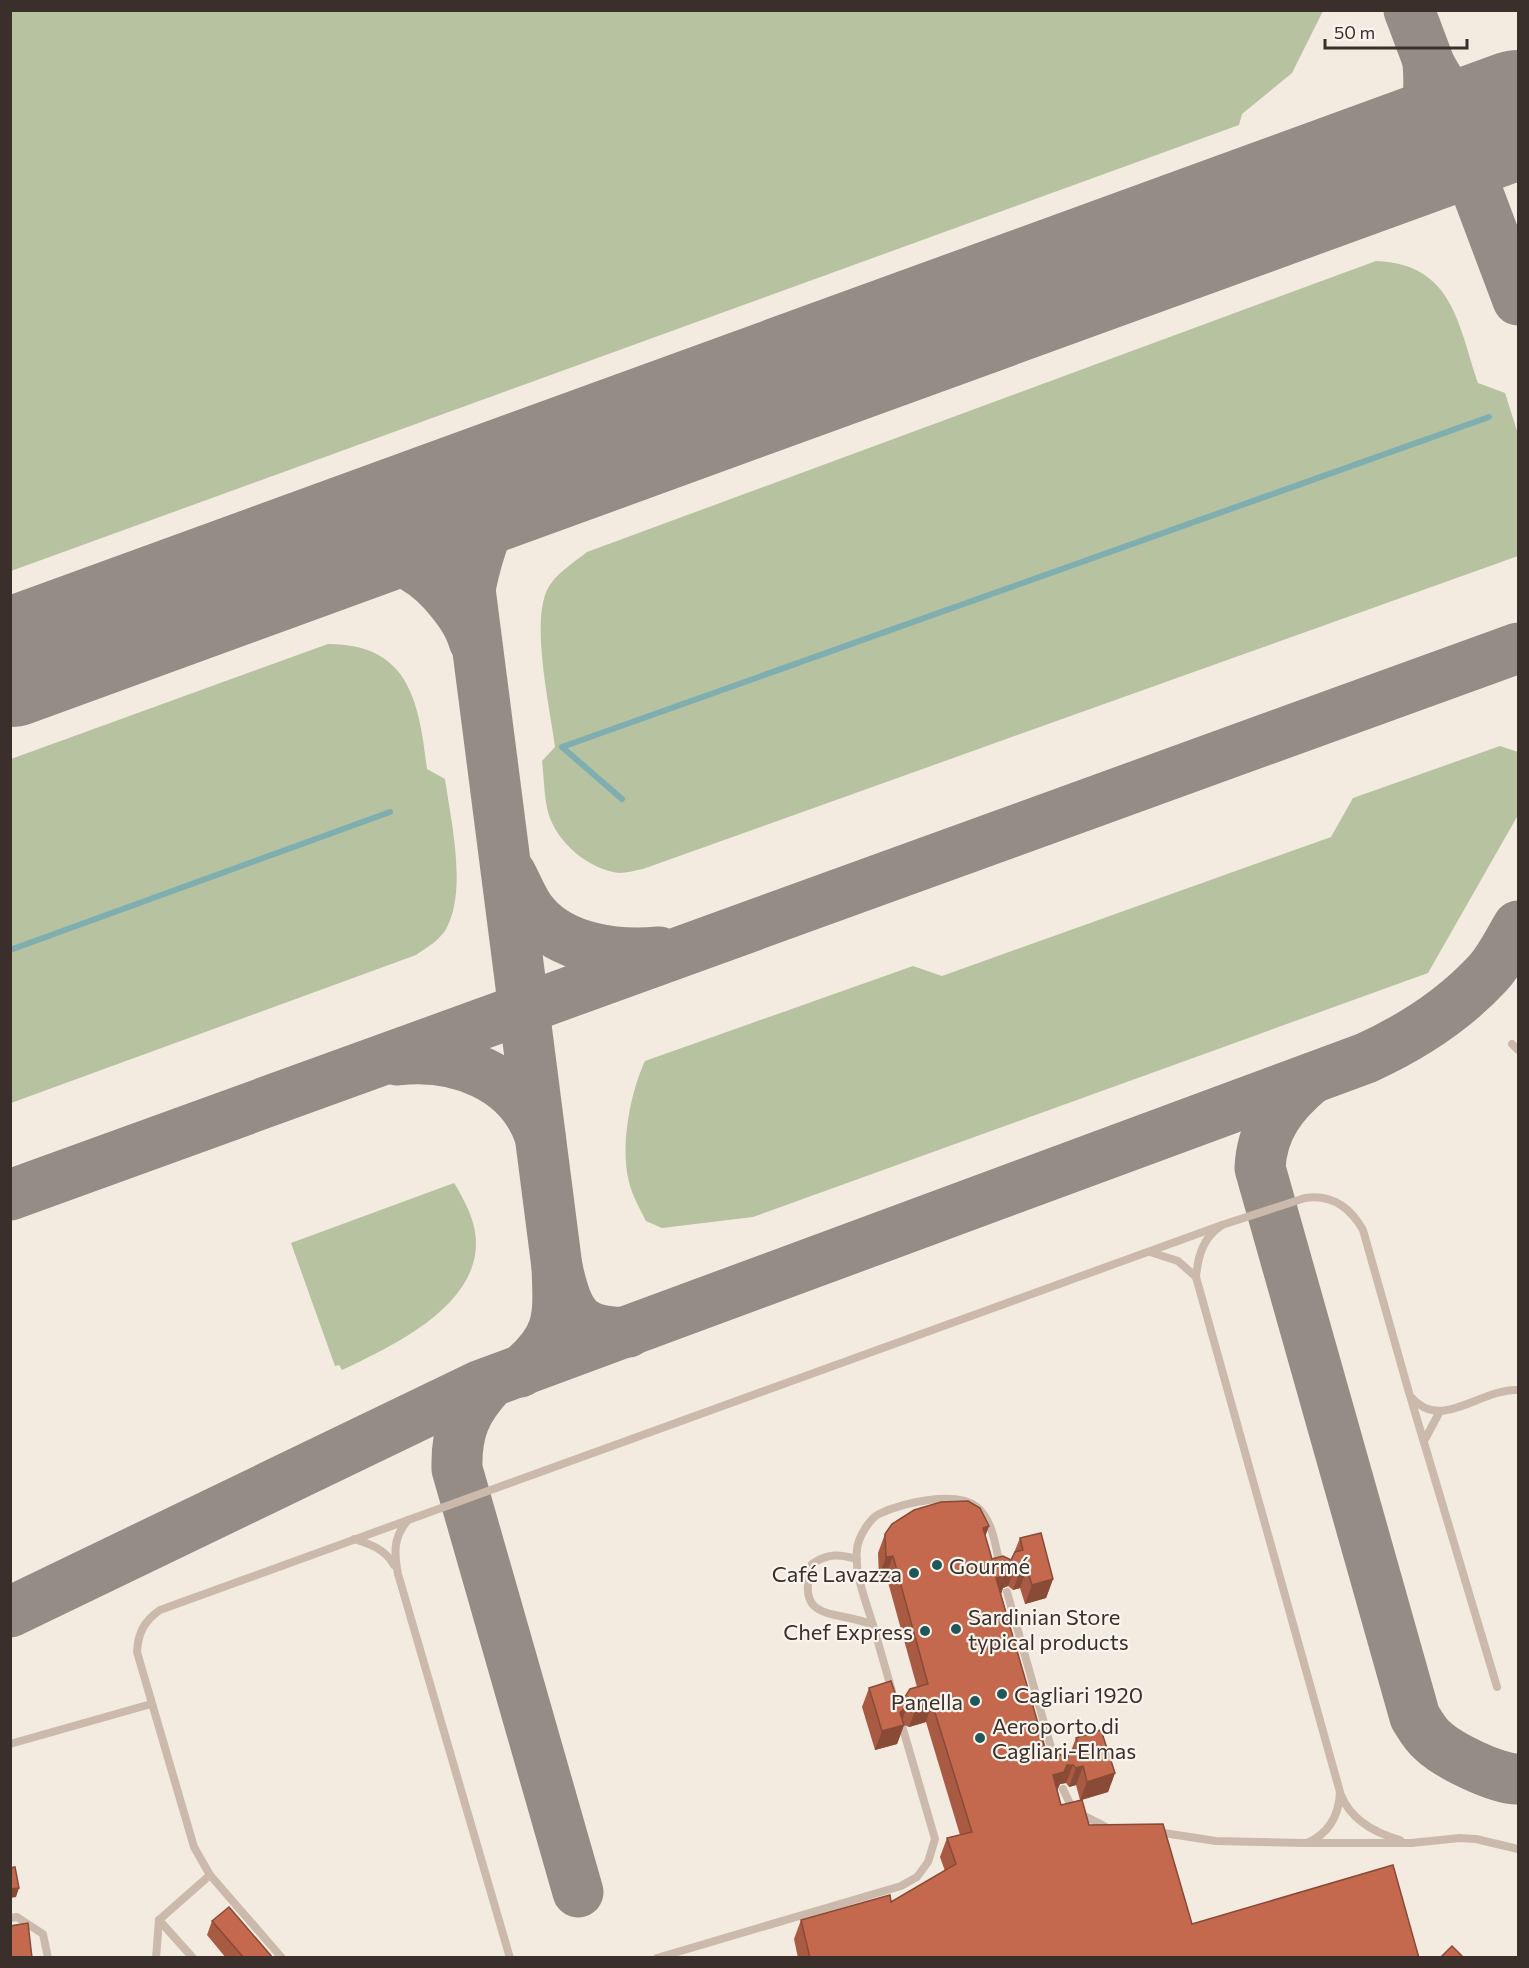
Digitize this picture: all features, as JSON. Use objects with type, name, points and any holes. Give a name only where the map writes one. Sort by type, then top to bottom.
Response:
[{"type":"lane","points":[[282,1958],[210,1875],[194,1847],[137,1653],[137,1639],[150,1617],[160,1610],[219,1587],[353,1538],[1146,1252],[1305,1198],[1319,1196],[1334,1200],[1355,1216],[1363,1230],[1497,1687]]},
{"type":"lane","points":[[1222,1225],[1211,1232],[1204,1244],[1198,1259],[1196,1277],[1340,1792],[1346,1807],[1363,1823],[1387,1836],[1411,1843]]},
{"type":"lane","points":[[1146,1252],[1165,1255],[1178,1261],[1196,1277]]},
{"type":"lane","points":[[1410,1396],[1418,1405],[1439,1413],[1494,1392],[1518,1390]]},
{"type":"lane","points":[[1424,1442],[1439,1413]]},
{"type":"lane","points":[[894,1699],[857,1569],[857,1547],[864,1531],[878,1515],[938,1498],[954,1498],[978,1508],[986,1520],[1002,1573]]},
{"type":"lane","points":[[411,1518],[400,1529],[396,1539],[394,1553],[398,1574],[510,1958]]},
{"type":"lane","points":[[353,1538],[383,1552],[398,1574]]},
{"type":"lane","points":[[857,1559],[838,1554],[823,1557],[812,1564],[806,1583],[810,1602],[818,1612],[861,1620],[873,1625]]},
{"type":"lane","points":[[1007,1592],[1058,1771]]},
{"type":"lane","points":[[10,1744],[151,1704]]},
{"type":"lane","points":[[657,1958],[901,1886],[917,1877],[928,1863],[935,1839],[903,1729]]},
{"type":"lane","points":[[1063,1789],[1073,1810],[1106,1828],[1116,1829]]},
{"type":"lane","points":[[1307,1843],[1318,1838],[1336,1816],[1340,1792]]},
{"type":"lane","points":[[1147,1831],[1216,1841],[1411,1843],[1476,1839],[1518,1849]]},
{"type":"lane","points":[[156,1958],[159,1920],[210,1875]]},
{"type":"lane","points":[[10,1918],[17,1917],[43,1934],[48,1958]]},
{"type":"lane","points":[[159,1920],[193,1958]]},
{"type":"green space","points":[[11,10],[1323,11],[1292,73],[1242,114],[1239,125],[11,571]]},
{"type":"green space","points":[[1376,261],[1402,265],[1422,273],[1437,285],[1457,319],[1478,383],[1505,393],[1518,434],[1518,556],[643,869],[626,873],[608,871],[575,853],[558,834],[548,812],[542,761],[555,747],[543,667],[541,624],[547,590],[565,569],[587,552]]},
{"type":"green space","points":[[328,644],[355,647],[377,654],[393,666],[405,681],[414,700],[420,721],[427,769],[445,779],[454,836],[456,897],[445,931],[416,955],[11,1103],[11,759]]},
{"type":"green space","points":[[1500,746],[1518,752],[1518,815],[1428,973],[753,1217],[662,1228],[646,1221],[630,1187],[626,1168],[626,1137],[631,1104],[645,1061],[913,966],[942,976],[1331,837],[1353,798]]},
{"type":"green space","points":[[454,1183],[467,1207],[476,1237],[473,1264],[461,1288],[443,1309],[419,1328],[342,1370],[339,1365],[335,1366],[291,1243]]},
{"type":"building","name":"Aeroporto di Cagliari-Elmas","points":[[968,1501],[980,1508],[989,1526],[983,1528],[992,1559],[1003,1556],[1011,1560],[1015,1552],[1023,1550],[1020,1538],[1041,1533],[1053,1579],[1032,1585],[1027,1569],[1020,1571],[1015,1567],[1009,1569],[1008,1575],[996,1578],[1048,1758],[1059,1754],[1067,1758],[1071,1751],[1080,1748],[1076,1738],[1101,1730],[1115,1773],[1087,1782],[1083,1766],[1076,1768],[1073,1765],[1067,1765],[1064,1772],[1053,1775],[1061,1805],[1082,1800],[1089,1825],[1163,1824],[1192,1924],[1393,1865],[1419,1958],[810,1958],[801,1920],[890,1895],[891,1902],[956,1864],[947,1838],[972,1832],[932,1703],[916,1708],[908,1704],[900,1713],[904,1725],[882,1731],[869,1688],[891,1681],[895,1693],[905,1697],[910,1689],[928,1684],[893,1556],[886,1557],[885,1534],[892,1524],[914,1510],[941,1502]]},
{"type":"building","points":[[15,1867],[19,1888],[10,1889],[10,1868]]},
{"type":"building","points":[[229,1907],[273,1958],[244,1958],[212,1921]]},
{"type":"building","points":[[28,1923],[32,1958],[10,1958],[10,1926]]},
{"type":"building","points":[[1452,1946],[1464,1958],[1440,1958]]},
{"type":"waterway","points":[[622,799],[562,747],[1489,417]]},
{"type":"waterway","points":[[10,950],[390,812]]},
{"type":"taxiway","points":[[1409,10],[1518,300]]},
{"type":"taxiway","points":[[1370,168],[1400,147],[1419,126],[1428,100],[1428,63]]},
{"type":"taxiway","points":[[1432,69],[1447,91],[1468,105],[1492,112],[1518,109]]},
{"type":"taxiway","points":[[557,1267],[470,589],[482,544],[495,515],[504,502],[528,482],[601,449]]},
{"type":"taxiway","points":[[255,575],[305,561],[354,553],[377,554],[399,560],[421,572],[443,591],[457,608],[474,641]]},
{"type":"taxiway","points":[[10,1195],[1518,648]]},
{"type":"taxiway","points":[[511,874],[530,911],[546,927],[560,936],[575,943],[609,951],[659,952]]},
{"type":"taxiway","points":[[10,1612],[479,1386],[1366,1058],[1416,1032],[1475,987],[1492,968],[1518,926]]},
{"type":"taxiway","points":[[397,1060],[441,1060],[483,1073],[501,1084],[517,1098],[530,1115],[540,1136]]},
{"type":"taxiway","points":[[1312,1078],[1283,1107],[1269,1129],[1260,1168],[1415,1717],[1429,1738],[1449,1753],[1486,1771],[1518,1779]]},
{"type":"taxiway","points":[[520,1372],[543,1348],[555,1326],[558,1300],[557,1267],[565,1297],[577,1318],[596,1329],[628,1332]]},
{"type":"taxiway","points":[[491,1382],[475,1402],[460,1432],[457,1469],[578,1892]]},
{"type":"runway","points":[[10,663],[1518,114]]},
{"type":"place","name":"Gourmé","points":[[937,1565]]},
{"type":"place","name":"Café Lavazza","points":[[914,1573]]},
{"type":"place","name":"Sardinian Store typical products","points":[[956,1629]]},
{"type":"place","name":"Chef Express","points":[[925,1631]]},
{"type":"place","name":"Cagliari 1920","points":[[1002,1694]]},
{"type":"place","name":"Panella","points":[[975,1701]]},
{"type":"place","name":"Aeroporto di Cagliari-Elmas","points":[[980,1738]]}]
